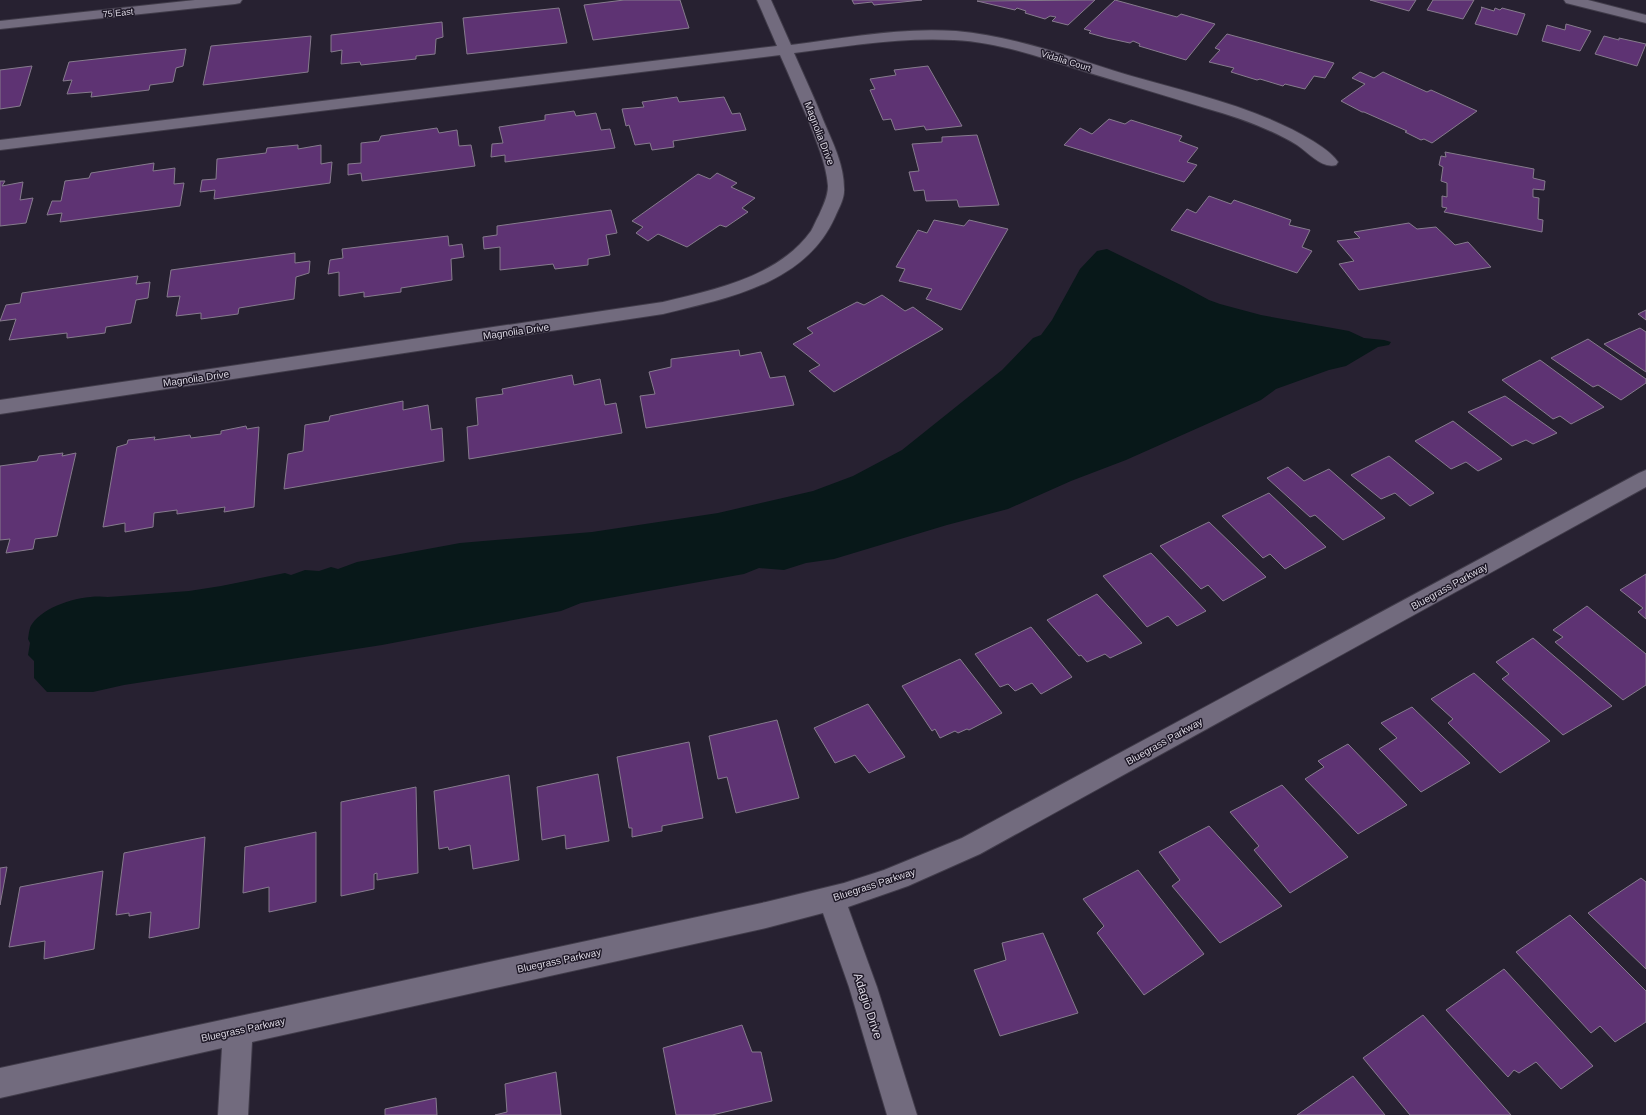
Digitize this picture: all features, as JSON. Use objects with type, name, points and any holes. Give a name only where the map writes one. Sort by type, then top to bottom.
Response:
[{"type":"street","name":"75 East","points":[[0,25],[235,0]]},
{"type":"street","name":"Magnolia Drive","points":[[0,407],[663,308],[714,296],[758,280],[794,258],[808,246],[820,231],[828,215],[837,188],[834,171],[824,140],[764,0]]},
{"type":"street","points":[[1571,0],[1646,19]]},
{"type":"street","name":"Vidalia Court","points":[[785,50],[919,34],[994,40],[1251,117],[1301,142],[1322,154],[1330,162]]},
{"type":"street","points":[[0,145],[785,50]]},
{"type":"street","name":"Bluegrass Parkway","points":[[0,1083],[766,915],[855,892],[904,875],[940,861],[971,846],[1646,478]]},
{"type":"street","name":"Adagio Drive","points":[[831,898],[863,987],[902,1115]]},
{"type":"street","points":[[233,1115],[238,1030]]},
{"type":"shaded area","points":[[1107,249],[1209,300],[1220,304],[1261,315],[1349,331],[1364,338],[1391,342],[1389,345],[1378,347],[1346,366],[1329,370],[1276,389],[1261,400],[1126,460],[1071,481],[1008,509],[947,525],[834,559],[806,563],[784,570],[759,568],[744,574],[581,603],[561,611],[382,645],[124,685],[93,692],[47,692],[34,678],[34,661],[28,655],[30,643],[28,639],[31,626],[38,617],[47,611],[56,606],[78,599],[99,596],[108,597],[189,591],[285,573],[291,575],[305,570],[319,571],[331,567],[338,569],[357,562],[460,543],[592,532],[718,513],[813,491],[853,476],[902,450],[1002,370],[1033,338],[1041,335],[1052,320],[1080,269],[1097,251]]},
{"type":"building","points":[[624,0],[680,0],[689,28],[593,40],[584,5]]},
{"type":"building","points":[[852,0],[922,0],[874,5],[872,2],[854,4]]},
{"type":"building","points":[[1095,0],[1068,25],[1052,21],[1056,17],[1050,16],[1045,19],[1025,13],[1026,11],[1017,8],[1015,10],[977,1]]},
{"type":"building","points":[[1115,0],[1177,17],[1181,14],[1215,24],[1186,60],[1139,46],[1140,44],[1133,41],[1130,43],[1107,38],[1089,33],[1091,31],[1084,29]]},
{"type":"building","points":[[1370,0],[1416,0],[1409,11]]},
{"type":"building","points":[[1433,0],[1474,0],[1463,19],[1427,10]]},
{"type":"building","points":[[1481,7],[1494,11],[1495,8],[1500,10],[1502,8],[1525,14],[1517,35],[1475,24],[1482,8]]},
{"type":"building","points":[[559,8],[567,43],[467,54],[463,18]]},
{"type":"building","points":[[442,22],[443,37],[436,39],[435,54],[416,56],[416,59],[361,65],[360,62],[341,64],[342,50],[331,52],[331,35]]},
{"type":"building","points":[[1566,24],[1591,31],[1580,51],[1542,41],[1547,25],[1565,30]]},
{"type":"building","points":[[1227,34],[1334,63],[1325,78],[1314,76],[1305,89],[1285,84],[1283,86],[1260,79],[1257,80],[1231,72],[1234,68],[1209,62],[1220,50],[1215,48]]},
{"type":"building","points":[[311,36],[308,72],[203,85],[211,46]]},
{"type":"building","points":[[1604,36],[1646,44],[1637,66],[1595,54]]},
{"type":"building","points":[[186,49],[183,66],[176,68],[173,82],[150,85],[149,90],[91,97],[92,92],[67,94],[72,80],[63,81],[69,62]]},
{"type":"building","points":[[32,66],[20,106],[0,109],[0,70]]},
{"type":"building","points":[[928,66],[962,126],[926,130],[924,126],[895,130],[891,119],[883,120],[870,90],[875,89],[870,79],[896,75],[894,70]]},
{"type":"building","points":[[1360,72],[1374,78],[1383,72],[1427,92],[1431,90],[1477,111],[1432,143],[1424,139],[1421,140],[1405,132],[1407,131],[1362,112],[1341,101],[1365,84],[1352,78]]},
{"type":"building","points":[[677,97],[679,102],[724,97],[732,114],[740,113],[746,130],[673,141],[674,147],[652,150],[650,143],[635,145],[629,125],[626,126],[622,109],[644,107],[642,102]]},
{"type":"building","points":[[574,111],[576,116],[596,113],[601,130],[610,129],[615,148],[505,162],[505,155],[491,157],[492,144],[503,143],[499,127],[545,120],[545,115]]},
{"type":"building","points":[[1109,119],[1125,124],[1131,120],[1182,136],[1179,141],[1198,148],[1187,162],[1197,165],[1184,182],[1064,145],[1080,128],[1092,134]]},
{"type":"building","points":[[437,128],[439,133],[457,130],[459,146],[471,145],[475,166],[362,181],[361,173],[348,175],[348,164],[361,163],[361,143],[379,141],[381,136]]},
{"type":"building","points":[[977,135],[999,205],[959,207],[957,200],[926,201],[924,190],[914,191],[909,172],[919,171],[912,144],[942,142],[942,137]]},
{"type":"building","points":[[298,145],[298,149],[321,145],[321,164],[332,162],[330,183],[214,199],[215,190],[200,192],[202,180],[216,179],[217,159],[266,153],[267,148]]},
{"type":"building","points":[[1445,152],[1534,169],[1533,178],[1545,181],[1544,190],[1533,189],[1533,197],[1539,198],[1538,219],[1543,220],[1542,232],[1444,212],[1447,208],[1442,207],[1442,196],[1447,197],[1447,183],[1441,181],[1443,167],[1439,165],[1441,156],[1446,157]]},
{"type":"building","points":[[154,163],[153,171],[175,168],[174,184],[184,183],[180,206],[60,222],[62,213],[47,215],[52,201],[61,201],[65,181],[89,178],[91,173]]},
{"type":"building","points":[[717,173],[737,183],[731,187],[755,198],[742,208],[748,212],[726,227],[720,225],[687,247],[658,234],[648,241],[636,233],[643,227],[632,221],[698,174],[710,179]]},
{"type":"building","points":[[0,181],[5,181],[2,186],[23,182],[20,200],[33,198],[26,223],[0,226]]},
{"type":"building","points":[[1209,196],[1231,204],[1234,200],[1291,220],[1289,225],[1310,230],[1302,247],[1312,251],[1297,273],[1171,230],[1187,209],[1196,213]]},
{"type":"building","points":[[611,210],[617,233],[606,235],[610,255],[588,259],[588,265],[555,269],[553,264],[500,270],[500,247],[484,249],[483,237],[497,235],[497,226]]},
{"type":"building","points":[[934,220],[964,226],[969,220],[1008,229],[961,310],[926,299],[932,289],[899,281],[905,269],[896,267],[918,230],[927,233]]},
{"type":"building","points":[[1409,223],[1417,229],[1436,227],[1455,245],[1468,242],[1491,267],[1359,290],[1339,264],[1354,261],[1337,241],[1360,238],[1354,232]]},
{"type":"building","points":[[448,236],[449,246],[462,244],[464,257],[451,259],[452,280],[401,288],[401,292],[364,297],[364,292],[339,296],[339,272],[328,274],[330,260],[343,258],[342,249]]},
{"type":"building","points":[[295,253],[295,263],[310,261],[309,273],[296,277],[294,299],[239,308],[238,314],[201,319],[201,313],[176,316],[180,296],[167,297],[171,270]]},
{"type":"building","points":[[138,276],[136,284],[150,282],[148,298],[136,300],[131,323],[106,327],[105,333],[67,338],[67,333],[9,340],[16,319],[0,321],[6,305],[20,303],[22,293]]},
{"type":"building","points":[[882,295],[905,311],[913,307],[943,329],[834,392],[809,371],[820,365],[793,344],[813,333],[807,328],[857,302],[864,305]]},
{"type":"building","points":[[1646,310],[1646,320],[1638,314]]},
{"type":"building","points":[[1640,328],[1646,332],[1646,372],[1604,344]]},
{"type":"building","points":[[1588,339],[1646,379],[1646,383],[1621,400],[1598,385],[1593,387],[1551,358]]},
{"type":"building","points":[[739,350],[740,356],[761,352],[770,378],[785,376],[794,405],[646,428],[640,396],[655,394],[649,372],[671,367],[671,359]]},
{"type":"building","points":[[1540,360],[1604,407],[1571,424],[1560,416],[1553,419],[1502,380]]},
{"type":"building","points":[[572,375],[574,385],[600,379],[605,405],[616,403],[622,433],[469,459],[467,427],[478,425],[476,398],[503,394],[502,389]]},
{"type":"building","points":[[1505,396],[1557,433],[1533,444],[1526,440],[1512,446],[1468,412]]},
{"type":"building","points":[[403,401],[403,410],[428,405],[431,430],[442,428],[444,461],[284,489],[288,454],[303,451],[305,425],[329,421],[330,416]]},
{"type":"building","points":[[1453,421],[1502,459],[1478,471],[1466,462],[1451,469],[1415,441]]},
{"type":"building","points":[[246,426],[247,429],[259,427],[254,507],[224,512],[225,507],[177,514],[177,510],[154,513],[153,527],[125,532],[125,523],[103,527],[117,447],[127,444],[128,440],[155,437],[154,440],[190,435],[191,438],[221,434],[221,431]]},
{"type":"building","points":[[63,453],[62,456],[76,453],[57,536],[35,539],[33,549],[6,553],[10,539],[0,540],[0,466],[37,461],[39,456]]},
{"type":"building","points":[[1389,456],[1434,493],[1410,506],[1395,493],[1381,499],[1351,475]]},
{"type":"building","points":[[1288,467],[1304,481],[1329,469],[1385,518],[1343,540],[1315,515],[1310,517],[1267,478]]},
{"type":"building","points":[[1269,493],[1326,547],[1285,569],[1270,554],[1263,558],[1222,516]]},
{"type":"building","points":[[1209,522],[1266,577],[1223,601],[1208,585],[1201,589],[1160,546]]},
{"type":"building","points":[[1151,553],[1206,611],[1177,626],[1168,616],[1147,627],[1103,576]]},
{"type":"building","points":[[1646,574],[1646,619],[1638,612],[1643,608],[1620,590]]},
{"type":"building","points":[[1097,594],[1142,643],[1110,658],[1105,654],[1087,662],[1081,655],[1079,656],[1047,620]]},
{"type":"building","points":[[1587,606],[1646,654],[1646,685],[1623,700],[1555,642],[1563,637],[1553,630]]},
{"type":"building","points":[[1031,627],[1072,677],[1041,694],[1032,683],[1015,691],[1008,684],[1000,687],[975,654]]},
{"type":"building","points":[[1533,638],[1612,706],[1563,735],[1502,679],[1509,674],[1496,662]]},
{"type":"building","points":[[960,659],[1002,713],[969,730],[967,729],[958,733],[955,731],[940,738],[935,729],[932,731],[902,686]]},
{"type":"building","points":[[1474,673],[1550,741],[1500,773],[1448,723],[1453,719],[1431,699]]},
{"type":"building","points":[[868,704],[905,757],[869,773],[855,755],[835,763],[814,728]]},
{"type":"building","points":[[1412,707],[1470,763],[1421,792],[1379,749],[1397,738],[1381,723]]},
{"type":"building","points":[[777,720],[799,798],[736,813],[727,777],[718,779],[709,736]]},
{"type":"building","points":[[689,742],[703,818],[662,826],[662,831],[632,837],[632,828],[629,828],[617,757]]},
{"type":"building","points":[[1348,744],[1407,805],[1358,834],[1305,779],[1324,767],[1318,761]]},
{"type":"building","points":[[598,774],[609,841],[566,849],[565,835],[542,840],[537,787]]},
{"type":"building","points":[[509,775],[519,860],[473,869],[470,845],[449,850],[448,847],[439,849],[434,791]]},
{"type":"building","points":[[1282,785],[1348,857],[1290,893],[1254,850],[1259,846],[1230,812]]},
{"type":"building","points":[[416,787],[418,873],[377,880],[377,873],[374,874],[374,889],[341,896],[341,802]]},
{"type":"building","points":[[1209,826],[1282,906],[1220,943],[1172,886],[1180,880],[1159,852]]},
{"type":"building","points":[[316,832],[316,902],[269,912],[269,887],[243,893],[245,847]]},
{"type":"building","points":[[205,837],[199,928],[149,938],[151,912],[129,916],[129,913],[116,915],[124,853]]},
{"type":"building","points":[[7,867],[0,905],[0,868]]},
{"type":"building","points":[[1138,870],[1204,954],[1144,995],[1097,933],[1104,926],[1083,899]]},
{"type":"building","points":[[103,871],[94,949],[44,959],[45,941],[9,947],[20,887]]},
{"type":"building","points":[[1641,878],[1646,882],[1646,969],[1588,913]]},
{"type":"building","points":[[1570,915],[1646,991],[1646,1022],[1615,1042],[1600,1026],[1591,1033],[1516,952]]},
{"type":"building","points":[[1043,933],[1078,1013],[1000,1036],[974,970],[1006,960],[1002,943]]},
{"type":"building","points":[[1504,969],[1593,1066],[1561,1089],[1536,1062],[1519,1073],[1514,1070],[1508,1077],[1446,1010]]},
{"type":"building","points":[[1423,1015],[1511,1115],[1410,1115],[1363,1058]]},
{"type":"building","points":[[742,1025],[752,1052],[761,1052],[772,1101],[712,1115],[676,1115],[663,1048]]},
{"type":"building","points":[[556,1072],[561,1115],[495,1115],[507,1112],[505,1084]]},
{"type":"building","points":[[1353,1076],[1385,1115],[1297,1115]]},
{"type":"building","points":[[436,1098],[437,1115],[385,1115],[385,1109]]}]
